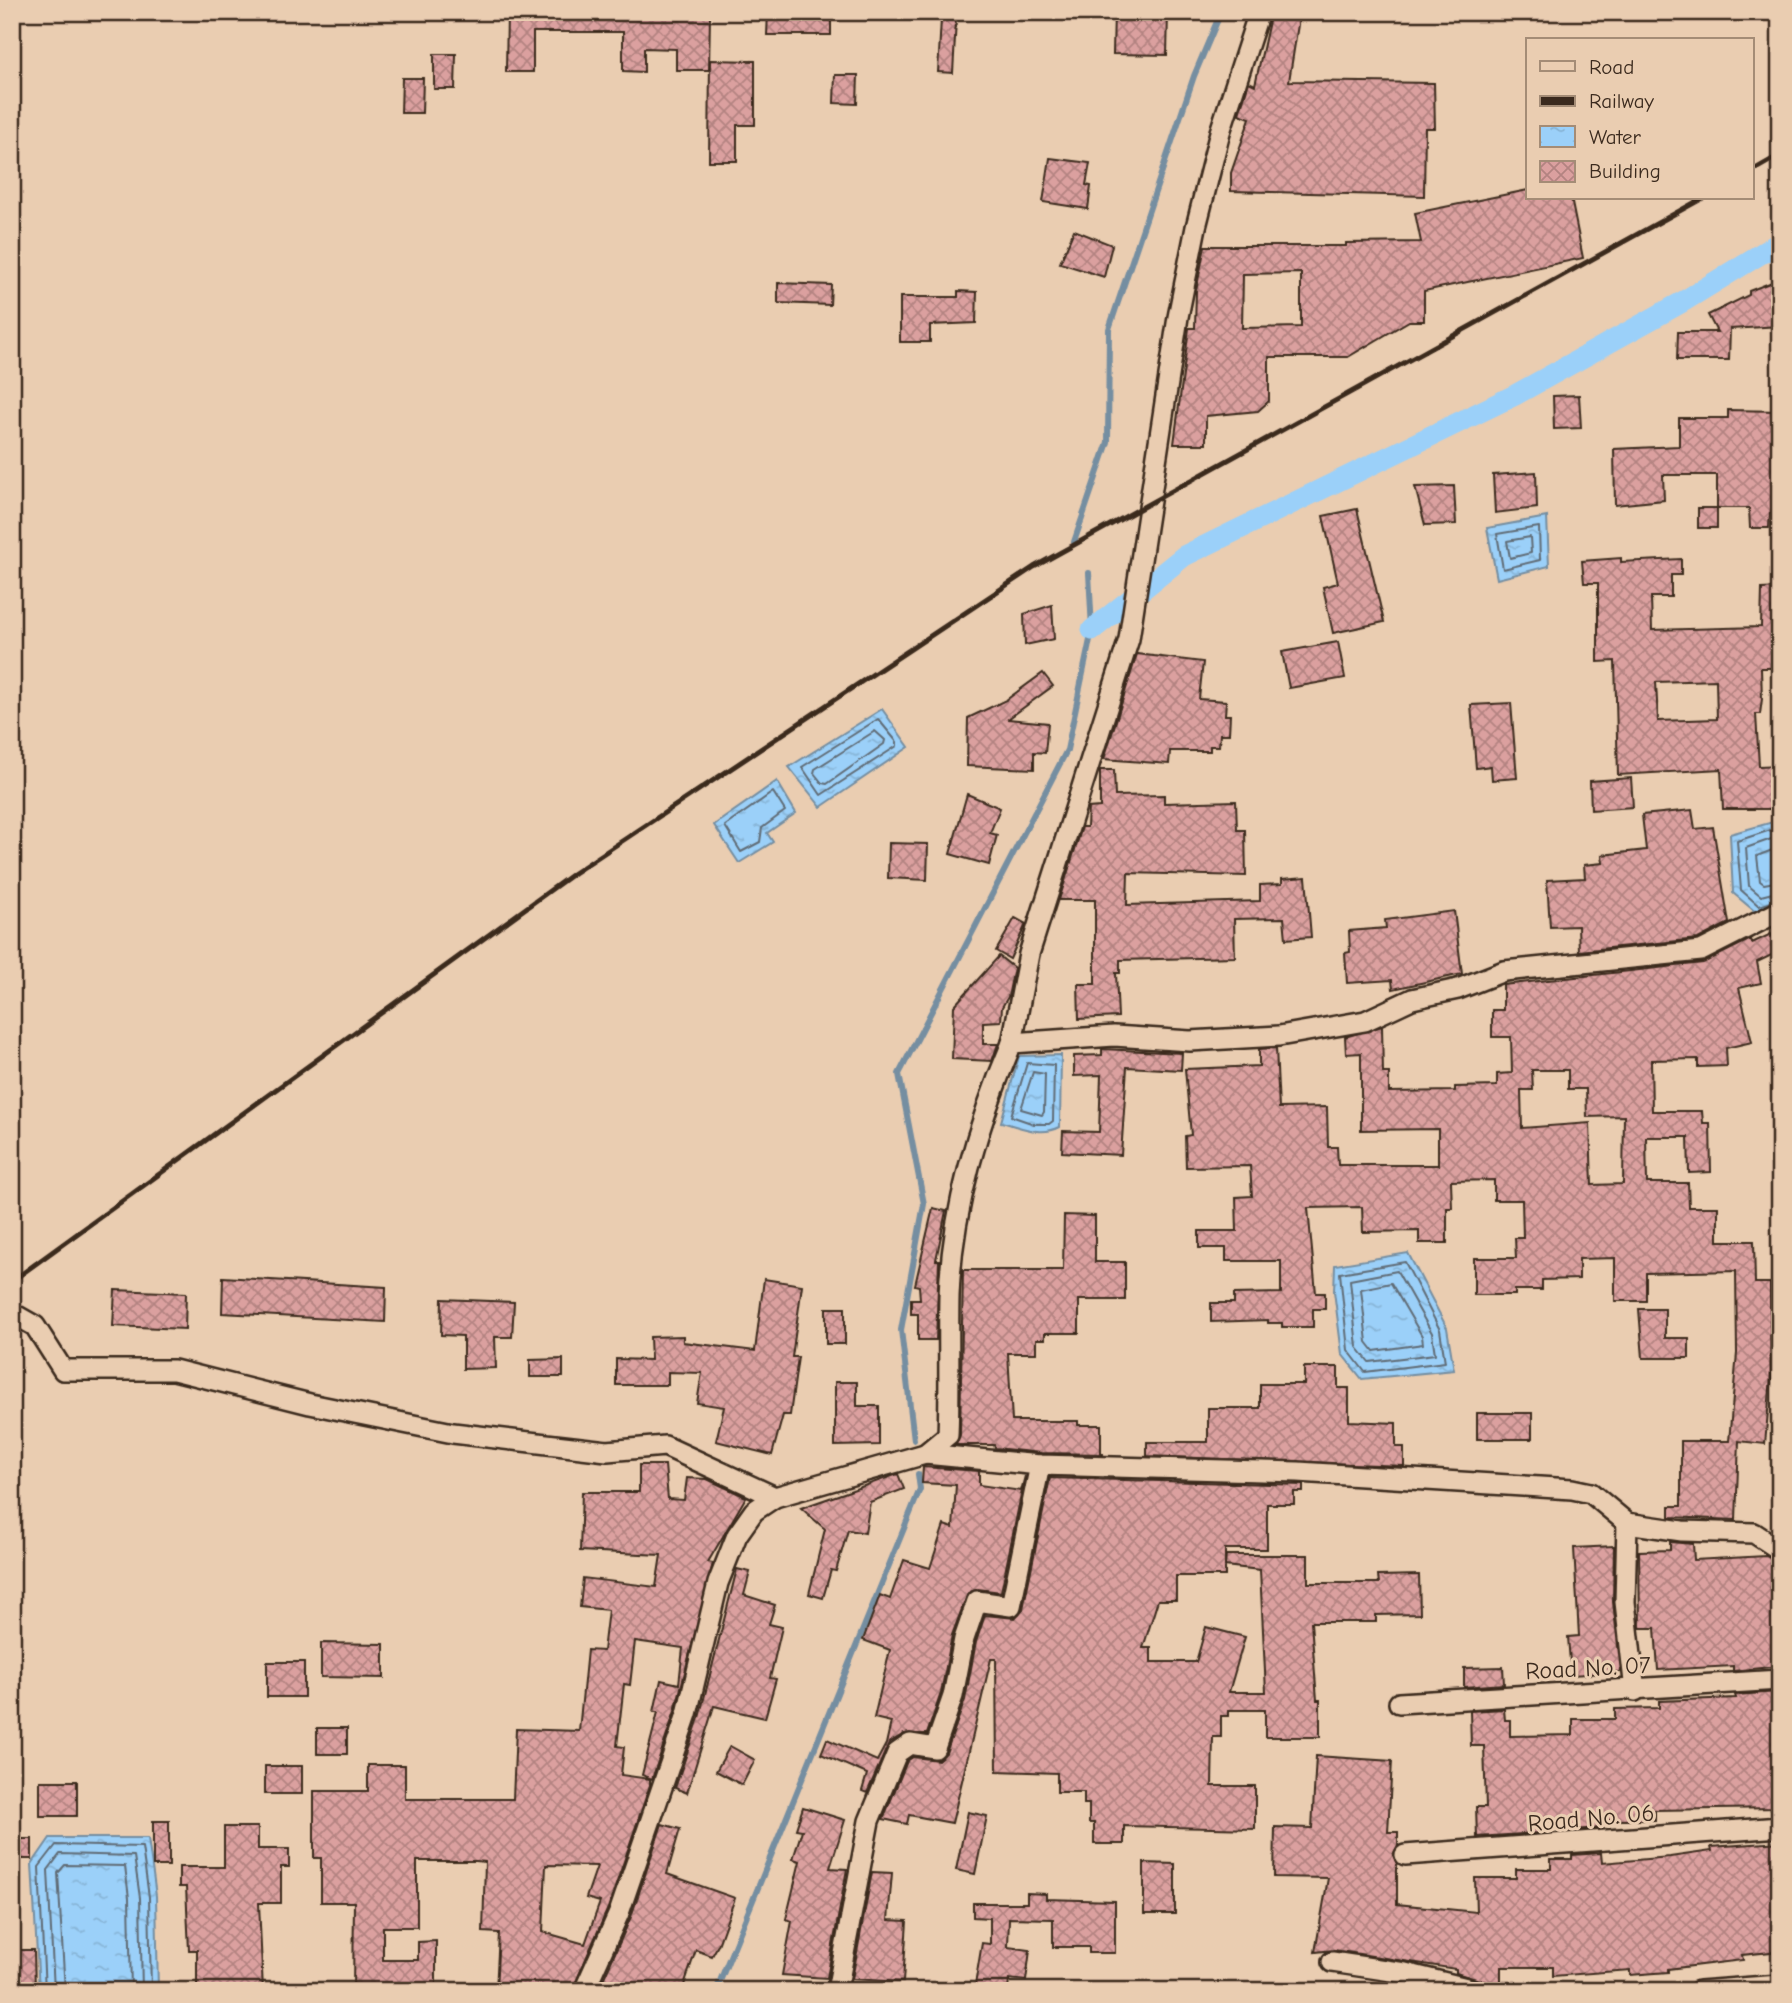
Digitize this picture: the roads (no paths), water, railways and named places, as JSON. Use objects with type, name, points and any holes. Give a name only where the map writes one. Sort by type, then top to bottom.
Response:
[{"type":"street","points":[[925,1454],[948,1435],[949,1294],[963,1186],[989,1097],[1012,1043],[1030,954],[1129,639],[1178,317],[1196,227],[1220,132],[1259,12]]},
{"type":"street","points":[[1012,1043],[1114,1036],[1190,1041],[1291,1034],[1365,1021],[1412,999],[1458,989],[1504,971],[1701,951],[1780,911]]},
{"type":"street","points":[[12,1313],[35,1326],[64,1370],[174,1370],[310,1404],[453,1433],[607,1451],[665,1446],[775,1497]]},
{"type":"street","points":[[584,1991],[620,1913],[687,1714],[718,1583],[737,1535],[754,1511],[775,1497],[925,1454],[1040,1465],[1298,1472],[1572,1489],[1591,1493],[1627,1523],[1682,1531],[1754,1533],[1780,1550]]},
{"type":"street","points":[[837,1991],[869,1821],[897,1753],[910,1744],[935,1748],[953,1696],[964,1639],[977,1601],[1011,1606],[1040,1465]]},
{"type":"street","points":[[1627,1523],[1625,1602],[1634,1690]]},
{"type":"street","name":"Road No. 07","points":[[1399,1703],[1780,1680]]},
{"type":"street","name":"Road No. 06","points":[[1405,1855],[1780,1827]]},
{"type":"street","points":[[1332,1962],[1405,1973],[1479,1991]]},
{"type":"street","points":[[1699,1991],[1780,1985]]},
{"type":"water","points":[[1547,517],[1549,566],[1497,579],[1487,528]]},
{"type":"water","points":[[882,709],[909,747],[821,807],[789,767]]},
{"type":"water","points":[[777,781],[796,813],[767,833],[773,842],[739,863],[714,825]]},
{"type":"water","points":[[1780,820],[1780,906],[1758,914],[1733,893],[1730,834]]},
{"type":"water","points":[[1061,1055],[1060,1127],[1038,1131],[1001,1122],[1019,1056]]},
{"type":"water","points":[[1408,1253],[1447,1328],[1454,1370],[1362,1379],[1342,1354],[1334,1291],[1335,1265]]},
{"type":"water","points":[[50,1838],[148,1838],[156,1896],[158,1991],[39,1991],[32,1864]]},
{"type":"waterway","points":[[1074,542],[1108,442],[1109,329],[1194,76],[1221,12]]},
{"type":"waterway","points":[[1092,630],[1184,556],[1515,395],[1684,301],[1780,242]]},
{"type":"waterway","points":[[914,1440],[901,1330],[924,1204],[899,1074],[1067,750],[1092,630],[1089,573]]},
{"type":"waterway","points":[[716,1991],[920,1489],[918,1474]]},
{"type":"railway","points":[[1754,170],[1780,155]]},
{"type":"railway","points":[[12,1281],[574,873],[1034,567],[1699,200]]}]
